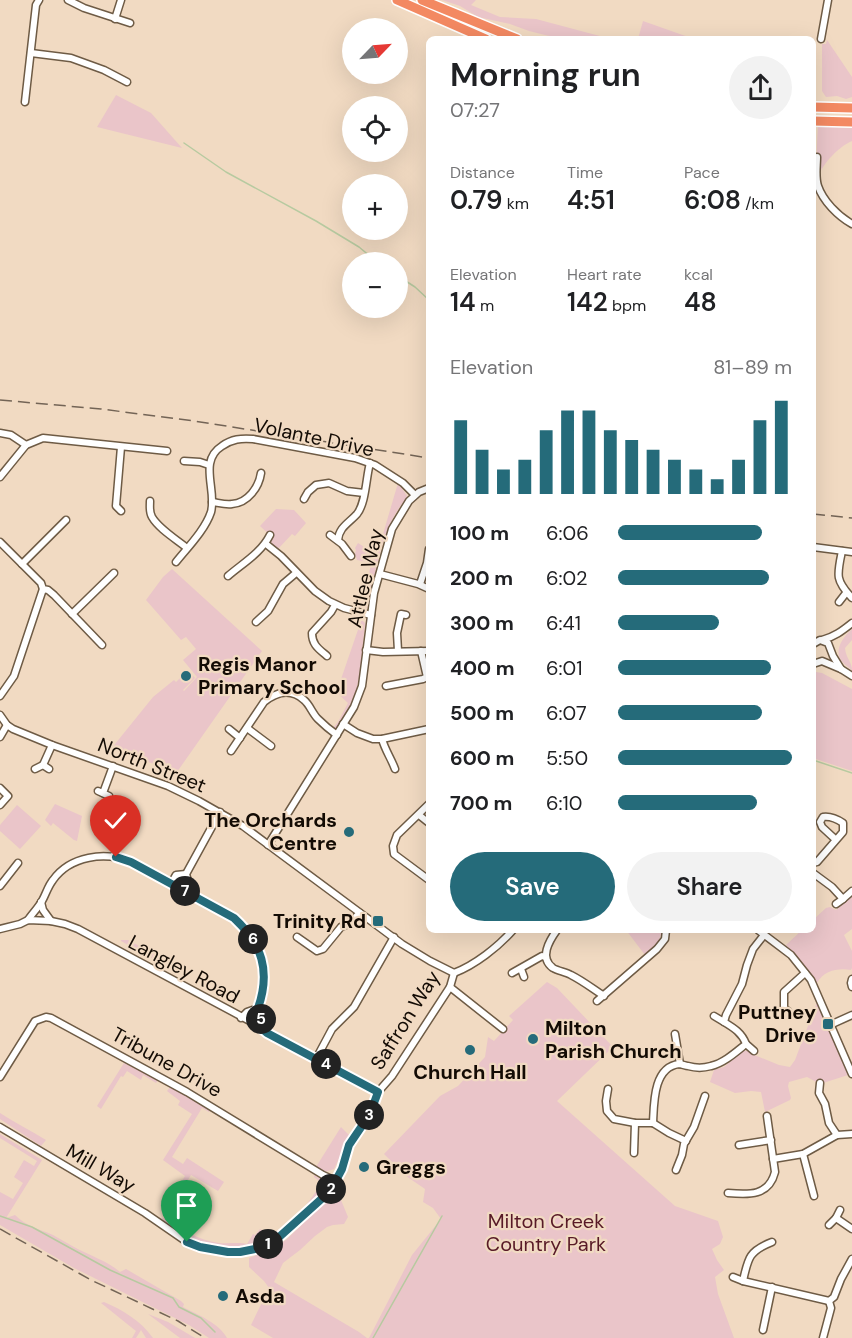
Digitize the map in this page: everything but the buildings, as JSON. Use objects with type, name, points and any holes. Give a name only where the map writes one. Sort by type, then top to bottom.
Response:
[{"type":"highway","points":[[397,0],[479,36]]},
{"type":"highway","points":[[422,0],[510,36]]},
{"type":"highway","points":[[816,107],[852,108]]},
{"type":"highway","points":[[816,121],[852,122]]},
{"type":"street","points":[[26,102],[36,5],[39,0]]},
{"type":"street","points":[[68,0],[84,8],[130,23]]},
{"type":"street","points":[[115,19],[121,0]]},
{"type":"street","points":[[820,39],[828,0]]},
{"type":"street","points":[[32,53],[71,58],[104,70],[127,82]]},
{"type":"street","points":[[817,157],[816,179],[821,193],[843,219],[852,224]]},
{"type":"street","points":[[0,433],[11,435],[26,445]]},
{"type":"street","points":[[0,477],[26,445],[43,438],[167,452]]},
{"type":"street","name":"Volante Drive","points":[[209,465],[218,448],[229,441],[239,438],[253,439],[355,458],[370,463],[389,472],[415,495]]},
{"type":"street","points":[[121,447],[116,506],[121,511]]},
{"type":"street","points":[[176,562],[206,521],[211,512],[212,502],[209,465],[184,461]]},
{"type":"street","points":[[338,540],[342,527],[359,516],[370,463]]},
{"type":"street","points":[[212,502],[235,504],[243,501],[255,490],[261,473]]},
{"type":"street","points":[[304,499],[316,485],[329,483],[347,491],[364,493]]},
{"type":"street","name":"Attlee Way","points":[[268,845],[354,707],[362,686],[374,593],[392,529],[404,508],[415,495],[426,490]]},
{"type":"street","points":[[150,501],[150,515],[187,548]]},
{"type":"street","points":[[22,564],[66,520]]},
{"type":"street","points":[[228,576],[266,544],[270,535]]},
{"type":"street","points":[[330,535],[338,540],[351,556]]},
{"type":"street","points":[[0,542],[41,583],[43,589],[14,676],[0,696]]},
{"type":"street","points":[[266,544],[315,591],[335,605],[371,615]]},
{"type":"street","points":[[816,548],[852,552]]},
{"type":"street","points":[[842,551],[838,578],[846,593],[852,598]]},
{"type":"street","points":[[420,584],[426,566]]},
{"type":"street","points":[[72,614],[114,573]]},
{"type":"street","points":[[256,622],[268,611],[283,584],[296,573]]},
{"type":"street","points":[[380,574],[426,587]]},
{"type":"street","points":[[43,589],[54,595],[102,645]]},
{"type":"street","points":[[839,602],[846,593]]},
{"type":"street","points":[[327,657],[315,646],[312,633],[332,612],[335,605]]},
{"type":"street","points":[[398,651],[401,614],[406,615]]},
{"type":"street","points":[[816,642],[830,638],[852,623]]},
{"type":"street","points":[[818,662],[829,657],[841,632]]},
{"type":"street","points":[[816,637],[828,643],[841,669]]},
{"type":"street","points":[[366,650],[426,651]]},
{"type":"street","points":[[421,651],[426,672]]},
{"type":"street","points":[[818,662],[841,669],[852,676]]},
{"type":"street","points":[[386,686],[426,677]]},
{"type":"street","points":[[231,751],[264,702],[271,696],[286,692],[304,700],[320,721],[337,735]]},
{"type":"street","points":[[0,716],[7,725],[0,737]]},
{"type":"street","points":[[343,724],[372,739],[426,730]]},
{"type":"street","name":"North Street","points":[[7,725],[52,745],[173,788],[220,812],[243,826],[402,944],[454,973]]},
{"type":"street","points":[[247,728],[271,746]]},
{"type":"street","points":[[229,729],[240,738]]},
{"type":"street","points":[[382,739],[395,769]]},
{"type":"street","points":[[35,769],[46,767],[52,745]]},
{"type":"street","points":[[103,793],[113,766]]},
{"type":"street","points":[[0,788],[8,796],[0,805]]},
{"type":"street","points":[[426,807],[397,835],[393,846],[394,854],[426,878]]},
{"type":"street","points":[[187,892],[189,885],[186,874],[220,812]]},
{"type":"street","points":[[419,815],[426,821]]},
{"type":"street","points":[[816,862],[835,839]]},
{"type":"street","points":[[28,920],[54,878],[76,861],[93,856],[122,858],[234,918],[245,928],[259,951],[264,970],[263,994],[258,1008],[261,1013],[261,1028]]},
{"type":"street","points":[[0,886],[18,863]]},
{"type":"street","points":[[171,884],[176,875],[186,874]]},
{"type":"street","points":[[816,875],[843,899]]},
{"type":"street","points":[[836,904],[852,891]]},
{"type":"street","points":[[41,902],[43,910],[51,921]]},
{"type":"street","points":[[297,937],[320,951],[341,927],[360,913]]},
{"type":"street","name":"Langley Road","points":[[0,929],[28,920],[51,921],[78,929],[378,1092]]},
{"type":"street","points":[[454,973],[471,965],[510,933]]},
{"type":"street","points":[[555,933],[548,944],[545,957],[549,964],[554,969],[571,975],[604,996]]},
{"type":"street","points":[[597,1001],[657,949],[665,939],[666,933]]},
{"type":"street","points":[[724,1022],[742,984],[761,933]]},
{"type":"street","points":[[762,933],[791,955],[805,973],[814,988],[852,1074]]},
{"type":"street","points":[[316,1059],[332,1029],[354,1007],[394,937]]},
{"type":"street","points":[[512,973],[542,956],[545,957]]},
{"type":"street","points":[[521,969],[524,977]]},
{"type":"street","name":"Saffron Way","points":[[336,1181],[349,1145],[370,1114],[378,1092],[392,1077],[450,987],[454,973]]},
{"type":"street","points":[[788,1011],[784,1009],[784,992],[805,973]]},
{"type":"street","points":[[852,979],[852,987]]},
{"type":"street","points":[[450,987],[503,1029]]},
{"type":"street","points":[[241,1018],[247,1012],[258,1008]]},
{"type":"street","points":[[830,1025],[852,1015]]},
{"type":"street","points":[[714,1016],[739,1032],[746,1044],[754,1051]]},
{"type":"street","name":"Tribune Drive","points":[[0,1077],[35,1021],[46,1017],[51,1018],[187,1092],[336,1181]]},
{"type":"street","points":[[675,1034],[680,1064]]},
{"type":"street","points":[[653,1123],[661,1076],[669,1068],[680,1064],[697,1067],[714,1066],[746,1044]]},
{"type":"street","points":[[820,1083],[818,1095],[825,1104],[829,1123],[837,1135]]},
{"type":"street","points":[[608,1089],[607,1111],[614,1119],[635,1123],[653,1123],[686,1141]]},
{"type":"street","points":[[676,1170],[705,1096]]},
{"type":"street","points":[[728,1194],[761,1193],[774,1177],[767,1116]]},
{"type":"street","points":[[633,1153],[635,1123]]},
{"type":"street","name":"Mill Way","points":[[0,1127],[145,1213],[187,1242],[228,1252],[255,1249],[278,1238],[327,1194],[336,1181]]},
{"type":"street","points":[[773,1159],[803,1154],[837,1135],[852,1134]]},
{"type":"street","points":[[739,1145],[771,1140]]},
{"type":"street","points":[[803,1154],[813,1196]]},
{"type":"street","points":[[830,1225],[840,1210]]},
{"type":"street","points":[[836,1218],[852,1229]]},
{"type":"street","points":[[743,1281],[747,1261],[752,1254],[772,1242]]},
{"type":"street","points":[[763,1246],[766,1254]]},
{"type":"street","points":[[733,1277],[829,1301],[834,1298],[852,1259]]},
{"type":"street","points":[[763,1330],[772,1287]]},
{"type":"street","points":[[823,1338],[831,1308],[829,1301]]},
{"type":"green space","points":[[442,0],[476,0],[471,5],[500,17],[536,19],[600,36],[545,35],[478,17],[460,6]]},
{"type":"green space","points":[[643,21],[686,36],[639,36]]},
{"type":"green space","points":[[827,40],[852,77],[852,97],[846,99],[837,96],[826,97],[822,91],[822,44],[826,44]]},
{"type":"green space","points":[[116,95],[151,113],[182,148],[97,127]]},
{"type":"green space","points":[[818,126],[852,128],[852,141],[832,156],[818,176],[817,157]]},
{"type":"green space","points":[[398,483],[407,496],[391,522],[377,563],[368,605],[362,610],[360,608],[371,565],[357,560],[355,548],[358,543],[375,554],[378,551]]},
{"type":"green space","points":[[276,509],[294,510],[306,523],[295,536],[292,534],[278,549],[270,542],[273,538],[260,526]]},
{"type":"green space","name":"Regis Manor Primary School","points":[[172,569],[262,651],[177,772],[111,749],[153,697],[174,680],[176,682],[188,670],[195,678],[184,691],[197,677],[183,660],[196,649],[186,637],[181,640],[146,600]]},
{"type":"green space","points":[[361,621],[365,623],[357,689],[350,707],[336,730],[333,728],[348,703],[333,689],[339,685]]},
{"type":"green space","points":[[852,629],[852,640],[845,648],[852,671],[839,656],[839,647]]},
{"type":"green space","points":[[816,672],[852,689],[852,771],[816,759]]},
{"type":"green space","points":[[55,804],[82,816],[77,841],[53,823],[51,826],[45,820]]},
{"type":"green space","points":[[17,805],[41,826],[20,849],[0,831],[0,825]]},
{"type":"green space","points":[[852,896],[852,929],[844,935],[852,951],[852,968],[828,973],[817,983],[786,945],[799,933],[816,933],[816,917],[826,908],[836,910]]},
{"type":"green space","points":[[628,933],[661,933],[659,942],[645,955]]},
{"type":"green space","points":[[128,940],[172,963],[178,973],[121,941]]},
{"type":"green space","name":"Milton Creek Country Park","points":[[547,982],[557,988],[613,1047],[557,1101],[675,1206],[718,1221],[723,1237],[720,1244],[712,1249],[724,1270],[715,1277],[718,1294],[734,1338],[369,1338],[412,1255],[441,1219],[433,1208],[423,1202],[425,1189],[406,1176],[384,1154],[440,1096],[458,1086],[485,1057],[488,1037],[494,1041],[513,1020],[509,1016]]},
{"type":"green space","points":[[817,1002],[848,1075],[820,1084],[807,1077],[789,1082],[790,1100],[765,1112],[761,1092],[735,1093],[710,1082],[714,1070],[724,1067],[743,1051],[790,1067],[795,1060]]},
{"type":"green space","points":[[124,1063],[158,1080],[156,1083],[143,1075],[141,1080],[127,1071],[123,1077],[121,1076],[101,1109],[97,1106]]},
{"type":"green space","points":[[171,1086],[210,1111],[202,1108],[172,1157],[183,1164],[187,1158],[224,1182],[218,1191],[191,1175],[170,1210],[192,1224],[190,1226],[166,1209],[185,1176],[163,1160],[192,1114],[178,1105],[180,1101],[167,1091]]},
{"type":"green space","points":[[0,1113],[46,1140],[41,1146],[0,1119]]},
{"type":"green space","points":[[341,1127],[350,1136],[334,1169],[325,1172],[316,1167]]},
{"type":"green space","points":[[0,1134],[42,1160],[6,1218],[15,1215],[28,1225],[104,1261],[120,1272],[126,1269],[181,1301],[184,1304],[183,1307],[214,1324],[227,1338],[209,1338],[189,1325],[74,1268],[0,1225],[0,1192],[13,1199],[23,1183],[14,1177],[24,1160],[34,1166],[37,1161],[0,1138]]},
{"type":"green space","points":[[314,1175],[324,1182],[325,1190],[285,1228],[254,1244],[237,1248],[219,1247],[199,1242],[159,1219],[163,1218],[190,1234],[211,1242],[247,1244],[253,1234],[255,1235],[260,1229],[270,1235],[299,1213],[322,1183]]},
{"type":"green space","points":[[332,1197],[341,1200],[348,1217],[344,1224],[327,1227],[315,1236],[283,1263],[274,1282],[367,1338],[273,1338],[251,1325],[269,1288],[249,1267],[249,1258],[286,1240]]},
{"type":"green space","points":[[104,1302],[131,1317],[153,1338],[146,1338],[141,1330],[136,1338],[132,1338],[136,1331],[101,1303]]},
{"type":"green space","points":[[148,1314],[168,1322],[195,1338],[180,1338]]},
{"type":"waterway","points":[[184,143],[226,172],[316,221],[365,252]]},
{"type":"waterway","points":[[408,282],[426,297]]},
{"type":"waterway","points":[[816,761],[852,773]]},
{"type":"waterway","points":[[0,1216],[32,1227],[110,1270],[173,1298],[179,1307],[201,1318],[215,1332]]},
{"type":"waterway","points":[[373,1338],[442,1216]]},
{"type":"railway","points":[[0,400],[101,409],[194,421],[426,458]]},
{"type":"railway","points":[[816,514],[852,518]]},
{"type":"railway","points":[[0,1229],[91,1280],[178,1321],[205,1338]]},
{"type":"place","name":"Regis Manor Primary School","points":[[186,676]]},
{"type":"place","name":"The Orchards Centre","points":[[349,832]]},
{"type":"place","name":"Trinity Rd","points":[[378,921]]},
{"type":"place","name":"Puttney Drive","points":[[828,1024]]},
{"type":"place","name":"Milton Parish Church","points":[[533,1039]]},
{"type":"place","name":"Church Hall","points":[[470,1050]]},
{"type":"place","name":"Greggs","points":[[364,1167]]},
{"type":"place","name":"Asda","points":[[223,1296]]},
{"type":"route","points":[[116,857],[131,862],[234,918],[254,940],[262,960],[264,987],[258,1008],[261,1013],[261,1028],[378,1092],[370,1114],[349,1145],[342,1169],[334,1184],[318,1203],[278,1238],[255,1249],[240,1252],[200,1247],[187,1242]]}]
